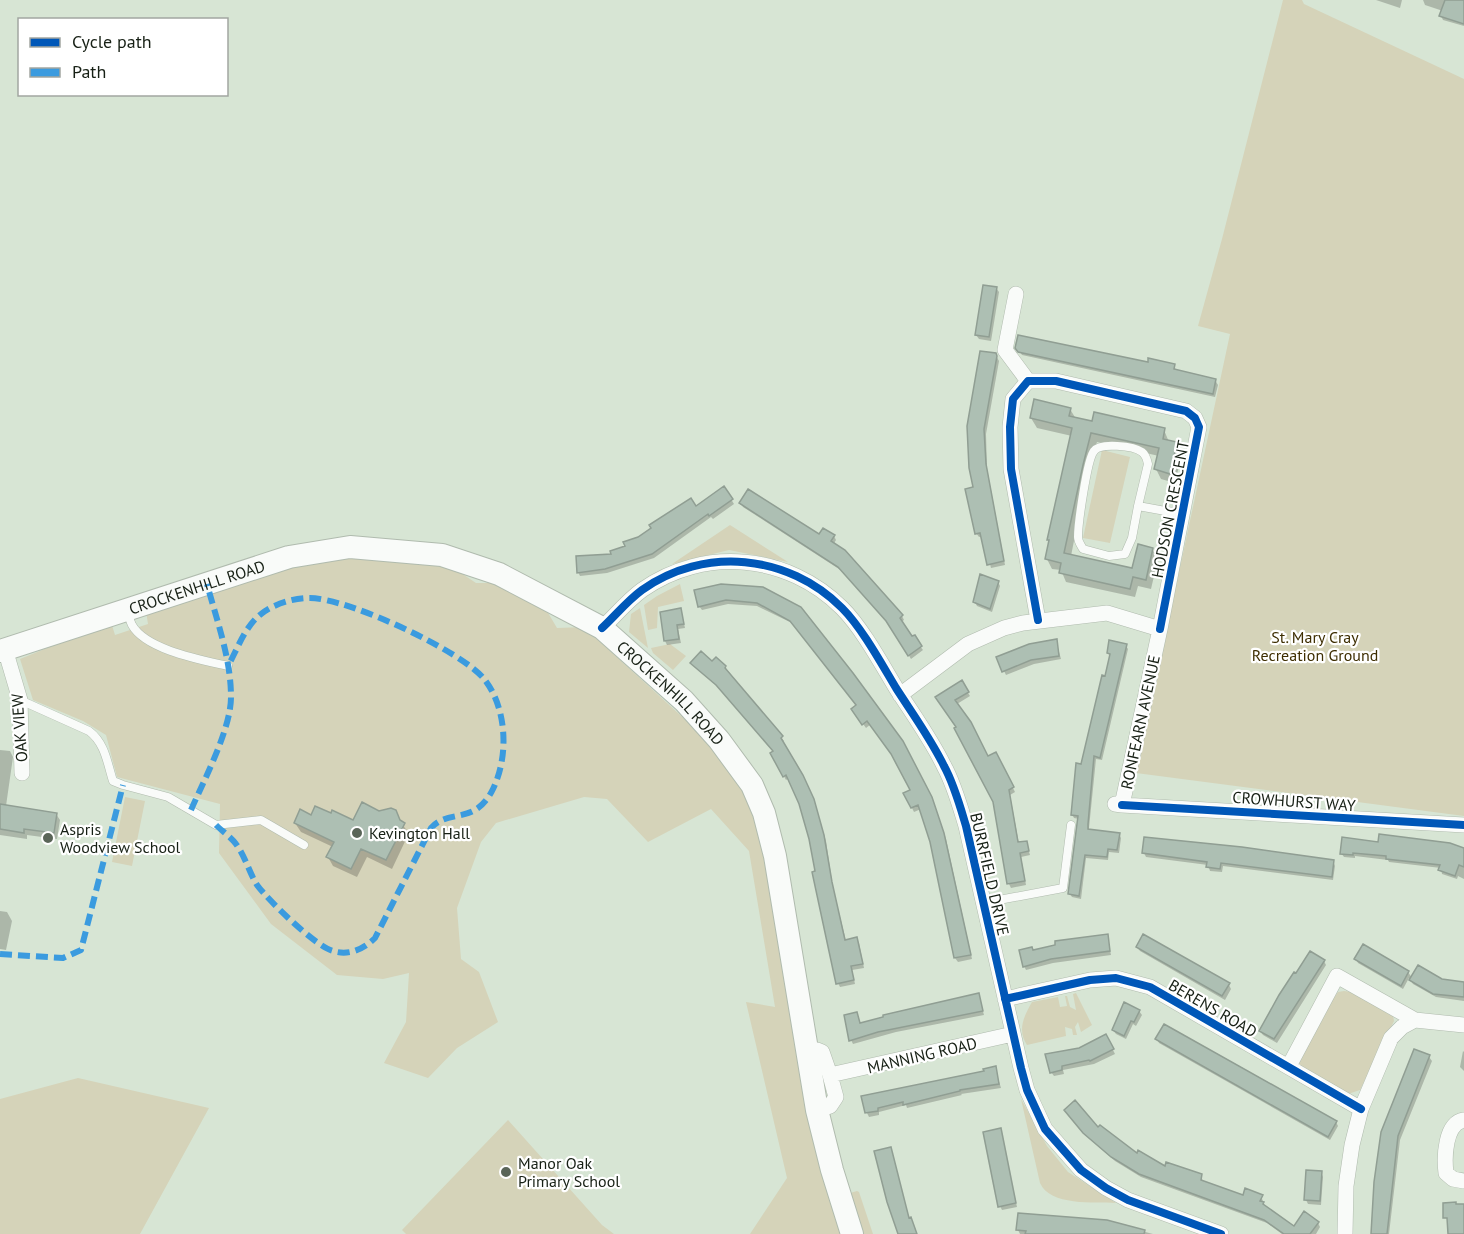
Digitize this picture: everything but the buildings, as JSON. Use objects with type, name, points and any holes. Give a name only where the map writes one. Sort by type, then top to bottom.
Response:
[{"type":"main road","name":"CROCKENHILL ROAD","points":[[3,650],[289,557],[350,547],[442,555],[499,574],[602,628],[684,701],[719,740],[752,785],[764,813],[774,856],[817,1110],[832,1170],[852,1234]]},
{"type":"street","points":[[1016,294],[1005,350],[1028,381],[1013,399],[1010,427],[1011,469],[1038,620]]},
{"type":"street","name":"HODSON CRESCENT","points":[[1028,381],[1056,381],[1186,411],[1195,418],[1199,427],[1198,436],[1160,629]]},
{"type":"street","name":"BURRFIELD DRIVE","points":[[602,628],[641,591],[665,577],[692,566],[714,562],[739,561],[775,567],[801,577],[843,609],[870,646],[945,766],[966,826],[1027,1090],[1045,1129],[1081,1170],[1128,1200],[1221,1234]]},
{"type":"street","points":[[900,695],[968,644],[1004,628],[1038,620],[1107,613],[1160,629]]},
{"type":"street","name":"RONFEARN AVENUE","points":[[1119,804],[1160,629]]},
{"type":"street","name":"OAK VIEW","points":[[3,650],[20,700],[22,773]]},
{"type":"street","name":"CROWHURST WAY","points":[[1119,804],[1464,825]]},
{"type":"street","points":[[1289,1066],[1337,976],[1415,1020],[1464,1025]]},
{"type":"street","name":"BERENS ROAD","points":[[1005,999],[1090,980],[1116,978],[1150,987],[1361,1109]]},
{"type":"street","points":[[1345,1234],[1346,1186],[1352,1145],[1361,1109],[1391,1038],[1402,1027],[1415,1020]]},
{"type":"street","name":"MANNING ROAD","points":[[830,1075],[1013,1034]]},
{"type":"street","points":[[806,1050],[822,1052],[836,1097],[830,1106],[817,1110]]},
{"type":"street","points":[[1464,1120],[1458,1121],[1451,1128],[1444,1161],[1446,1173],[1453,1179],[1464,1181]]},
{"type":"lane","points":[[1107,445],[1141,451],[1147,457],[1148,464],[1138,506],[1132,538],[1125,554],[1108,556],[1083,549],[1077,540],[1092,453],[1098,446],[1107,445]]},
{"type":"lane","points":[[1138,506],[1182,514]]},
{"type":"lane","points":[[127,610],[132,626],[148,641],[193,659],[228,666]]},
{"type":"lane","points":[[20,700],[89,731],[99,738],[113,781],[168,797],[216,825],[261,820],[304,845]]},
{"type":"lane","points":[[983,903],[1062,888],[1071,825]]},
{"type":"green space","name":"St. Mary Cray Recreation Ground","points":[[1283,0],[1302,0],[1304,4],[1464,79],[1464,816],[1136,773],[1230,334],[1198,326]]},
{"type":"green space","points":[[1102,450],[1130,457],[1110,543],[1083,538]]},
{"type":"green space","points":[[730,525],[788,562],[729,550],[672,564]]},
{"type":"green space","points":[[350,555],[443,561],[476,583],[509,583],[541,601],[557,628],[584,627],[690,724],[739,780],[763,844],[846,1234],[750,1234],[787,1178],[746,1002],[775,1007],[749,851],[711,809],[648,842],[607,799],[584,797],[496,823],[481,842],[457,908],[461,959],[479,972],[498,1022],[457,1048],[428,1078],[384,1063],[406,1022],[409,973],[383,979],[337,975],[271,924],[219,853],[220,804],[117,777],[106,735],[83,721],[33,700],[20,659],[111,622],[115,635],[148,624],[146,611],[281,565]],"holes":[[[362,802],[384,813],[386,809],[396,810],[396,819],[404,823],[386,860],[361,849],[351,869],[327,857],[334,842],[294,823],[300,810],[311,815],[315,806],[331,813],[333,810],[353,820]]]},
{"type":"green space","points":[[680,584],[684,601],[658,607],[657,628],[648,630],[644,605]]},
{"type":"green space","points":[[640,608],[648,648],[629,632],[631,614]]},
{"type":"green space","points":[[670,644],[686,656],[673,670],[653,653],[651,648]]},
{"type":"green space","points":[[125,797],[145,801],[132,866],[112,862]]},
{"type":"green space","points":[[1338,992],[1351,992],[1393,1015],[1394,1021],[1360,1090],[1348,1094],[1298,1062],[1333,999]]},
{"type":"green space","points":[[1076,993],[1092,1025],[1081,1032],[1078,1022],[1075,1027],[1077,1035],[1073,1035],[1072,1029],[1065,1027],[1066,1036],[1027,1045],[1022,1028],[1032,1002],[1058,997],[1060,1007],[1067,1006],[1065,996],[1067,996],[1070,1007],[1076,1010],[1073,994]]},
{"type":"green space","points":[[78,1078],[209,1108],[140,1234],[0,1234],[0,1099]]},
{"type":"green space","points":[[1021,1099],[1047,1146],[1068,1172],[1116,1203],[1063,1199],[1045,1190],[1040,1183]]},
{"type":"green space","name":"Manor Oak Primary School","points":[[508,1120],[602,1225],[614,1234],[406,1234],[402,1230]]},
{"type":"green space","points":[[857,1191],[873,1234],[860,1234],[847,1194]]},
{"type":"marked path","points":[[191,810],[222,739],[231,697],[226,654],[207,584]]},
{"type":"marked path","points":[[216,825],[236,844],[257,885],[281,911],[325,948],[350,952],[361,948],[375,938],[431,828],[438,822],[478,808],[493,789],[502,762],[501,719],[498,705],[485,680],[473,668],[454,655],[376,616],[327,600],[310,598],[279,604],[255,619],[240,641],[228,666]]},
{"type":"marked path","points":[[0,954],[63,958],[81,950],[123,785]]},
{"type":"cycle path","points":[[1038,620],[1011,469],[1010,427],[1013,399],[1028,381],[1056,381],[1186,411],[1195,418],[1199,427],[1160,629]]},
{"type":"cycle path","points":[[602,628],[637,594],[666,576],[692,567],[718,562],[745,562],[771,567],[797,576],[820,590],[842,608],[878,657],[939,756],[954,788],[966,826],[1021,1068],[1027,1090],[1045,1129],[1081,1170],[1106,1188],[1128,1200],[1221,1234]]},
{"type":"cycle path","points":[[1122,805],[1464,825]]},
{"type":"cycle path","points":[[1005,999],[1090,980],[1116,978],[1150,987],[1361,1109]]},
{"type":"place","name":"Kevington Hall","points":[[357,833]]},
{"type":"place","name":"Aspris Woodview School","points":[[48,838]]},
{"type":"place","name":"Manor Oak Primary School","points":[[506,1172]]}]
